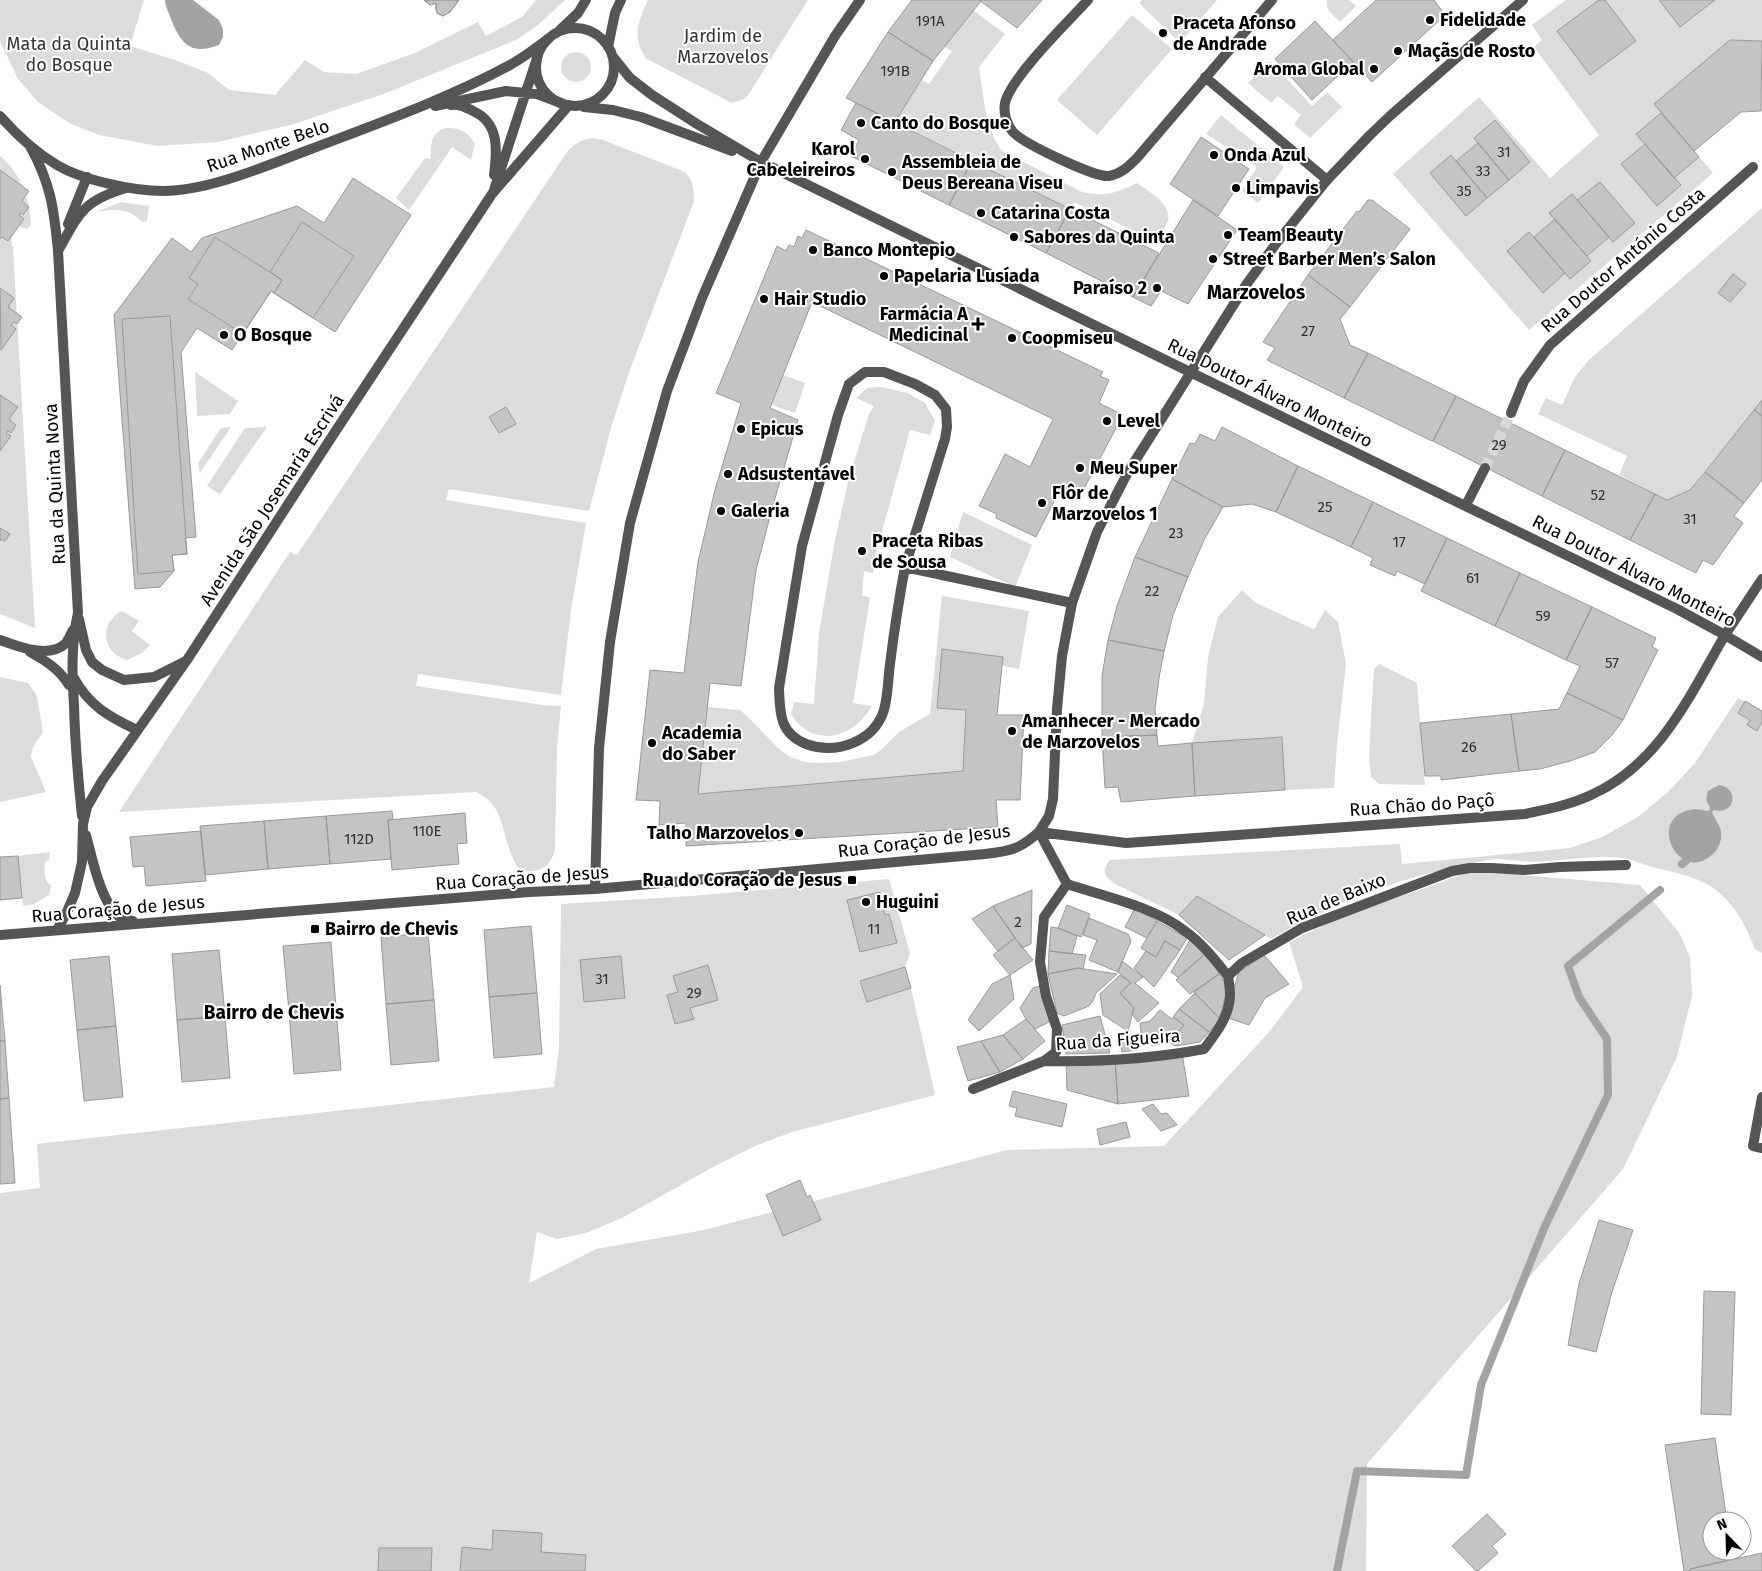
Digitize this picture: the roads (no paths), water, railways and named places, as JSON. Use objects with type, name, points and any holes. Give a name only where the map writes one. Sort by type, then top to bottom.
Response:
[{"type":"street","points":[[557,33],[568,29],[586,30],[601,38],[613,58],[612,80],[607,90],[599,98],[588,104],[569,105],[551,97],[538,80],[537,69],[541,48],[578,13],[586,0]]},
{"type":"street","points":[[608,47],[615,14],[621,0]]},
{"type":"street","points":[[595,890],[599,748],[610,642],[630,523],[667,391],[702,298],[761,162],[835,36],[860,0]]},
{"type":"street","points":[[1088,0],[1021,74],[1007,96],[1004,105],[1008,125],[1014,133],[1030,144],[1095,174],[1108,176],[1129,167],[1272,0]]},
{"type":"street","points":[[1228,976],[1211,956],[1185,931],[1152,912],[1067,884],[1040,832],[1049,816],[1053,800],[1057,709],[1062,656],[1072,603],[1097,532],[1128,472],[1246,284],[1274,245],[1328,180],[1384,122],[1519,1]]},
{"type":"street","name":"Rua Monte Belo","points":[[0,116],[30,146],[58,166],[87,177],[126,188],[164,191],[196,187],[248,173],[414,110],[512,64],[548,40]]},
{"type":"street","name":"Avenida São Josemaria Escrivá","points":[[492,194],[538,58]]},
{"type":"street","name":"Rua Doutor Álvaro Monteiro","points":[[613,58],[630,78],[652,95],[761,162],[1677,609],[1762,657]]},
{"type":"street","points":[[1206,77],[1328,180]]},
{"type":"street","name":"Rua Monte Belo","points":[[414,110],[506,91],[537,94],[569,105]]},
{"type":"street","name":"Rua Monte Belo","points":[[436,105],[459,104],[480,114],[491,126],[497,146],[492,194]]},
{"type":"street","name":"Rua Doutor Álvaro Monteiro","points":[[569,105],[613,110],[641,116],[761,162]]},
{"type":"street","name":"Avenida São Josemaria Escrivá","points":[[57,930],[74,893],[82,862],[83,824],[87,808],[102,781],[187,660],[492,194],[569,105]]},
{"type":"street","name":"Rua da Quinta Nova","points":[[30,146],[42,168],[50,190],[58,251],[78,613],[75,626],[72,675],[76,766],[83,824]]},
{"type":"street","name":"Rua Doutor António Costa","points":[[1511,412],[1524,381],[1550,345],[1753,167]]},
{"type":"street","points":[[58,251],[87,177]]},
{"type":"street","points":[[58,251],[86,207],[93,201],[126,188]]},
{"type":"street","points":[[865,372],[884,372],[915,384],[934,395],[946,409],[947,427],[945,439],[905,567],[896,615],[884,710],[873,730],[854,743],[831,748],[810,745],[796,740],[784,727],[780,709],[779,688],[802,546],[838,415],[849,384],[865,372]]},
{"type":"street","points":[[1466,505],[1485,468]]},
{"type":"street","points":[[905,567],[1072,603]]},
{"type":"street","name":"Rua Chão do Paçô","points":[[1040,832],[1126,843],[1525,814],[1564,805],[1591,796],[1619,781],[1643,760],[1666,735],[1725,635],[1762,579]]},
{"type":"street","points":[[78,613],[86,650],[92,662],[110,674],[124,680],[154,677],[187,660]]},
{"type":"street","points":[[25,649],[42,651],[57,649],[66,644],[75,626]]},
{"type":"street","points":[[0,640],[25,649],[50,664],[61,672],[70,685],[72,675]]},
{"type":"street","points":[[72,675],[89,701],[110,717],[137,730]]},
{"type":"street","points":[[83,824],[107,900],[121,918],[142,923]]},
{"type":"street","name":"Rua Coração de Jesus","points":[[0,935],[529,892],[595,890],[1009,851],[1025,844],[1040,832]]},
{"type":"street","name":"Rua de Baixo","points":[[1228,976],[1242,963],[1302,928],[1452,871],[1470,868],[1524,870],[1626,865]]},
{"type":"street","points":[[973,1089],[1044,1062],[1056,1052],[1057,1029],[1046,996],[1040,962],[1044,917],[1067,884]]},
{"type":"street","name":"Rua da Figueira","points":[[1044,1062],[1080,1062],[1163,1057],[1204,1049],[1222,1025],[1225,1017],[1230,996],[1228,976]]},
{"type":"street","points":[[1762,1097],[1753,1146],[1762,1148]]},
{"type":"waterway","points":[[1682,864],[1686,861]]},
{"type":"waterway","points":[[1337,1571],[1357,1471],[1466,1475],[1481,1385],[1545,1226],[1608,1095],[1607,1039],[1579,997],[1568,966],[1660,890]]},
{"type":"tunnel","points":[[1485,468],[1511,413]]},
{"type":"place","name":"Fidelidade","points":[[1430,20]]},
{"type":"place","name":"Praceta Afonso de Andrade","points":[[1163,33]]},
{"type":"place","name":"Maçãs de Rosto","points":[[1398,51]]},
{"type":"place","name":"Aroma Global","points":[[1374,69]]},
{"type":"place","name":"Canto do Bosque","points":[[861,123]]},
{"type":"place","name":"Onda Azul","points":[[1214,155]]},
{"type":"place","name":"Karol Cabeleireiros","points":[[865,159]]},
{"type":"place","name":"Assembleia de Deus Bereana Viseu","points":[[892,172]]},
{"type":"place","name":"Limpavis","points":[[1236,188]]},
{"type":"place","name":"Catarina Costa","points":[[981,213]]},
{"type":"place","name":"Team Beauty","points":[[1228,235]]},
{"type":"place","name":"Sabores da Quinta","points":[[1014,237]]},
{"type":"place","name":"Banco Montepio","points":[[813,250]]},
{"type":"place","name":"Street Barber Men’s Salon","points":[[1213,259]]},
{"type":"place","name":"Papelaria Lusíada","points":[[884,276]]},
{"type":"place","name":"Paraíso 2","points":[[1157,288]]},
{"type":"place","name":"Hair Studio","points":[[764,299]]},
{"type":"place","name":"Farmácia A Medicinal","points":[[978,324]]},
{"type":"place","name":"O Bosque","points":[[224,335]]},
{"type":"place","name":"Coopmiseu","points":[[1012,338]]},
{"type":"place","name":"Level","points":[[1107,421]]},
{"type":"place","name":"Epicus","points":[[741,429]]},
{"type":"place","name":"Meu Super","points":[[1080,468]]},
{"type":"place","name":"Adsustentável","points":[[728,474]]},
{"type":"place","name":"Flôr de Marzovelos 1","points":[[1042,503]]},
{"type":"place","name":"Galeria","points":[[721,511]]},
{"type":"place","name":"Praceta Ribas de Sousa","points":[[862,551]]},
{"type":"place","name":"Amanhecer - Mercado de Marzovelos","points":[[1012,731]]},
{"type":"place","name":"Academia do Saber","points":[[652,743]]},
{"type":"place","name":"Talho Marzovelos","points":[[799,833]]},
{"type":"place","name":"Rua do Coração de Jesus","points":[[852,880]]},
{"type":"place","name":"Huguini","points":[[866,902]]},
{"type":"place","name":"Bairro de Chevis","points":[[315,929]]},
{"type":"district","name":"Marzovelos","points":[[1256,292]]},
{"type":"district","name":"Bairro de Chevis","points":[[274,1012]]},
{"type":"park label","name":"Jardim de Marzovelos","points":[[723,46]]},
{"type":"park label","name":"Mata da Quinta do Bosque","points":[[69,54]]}]
